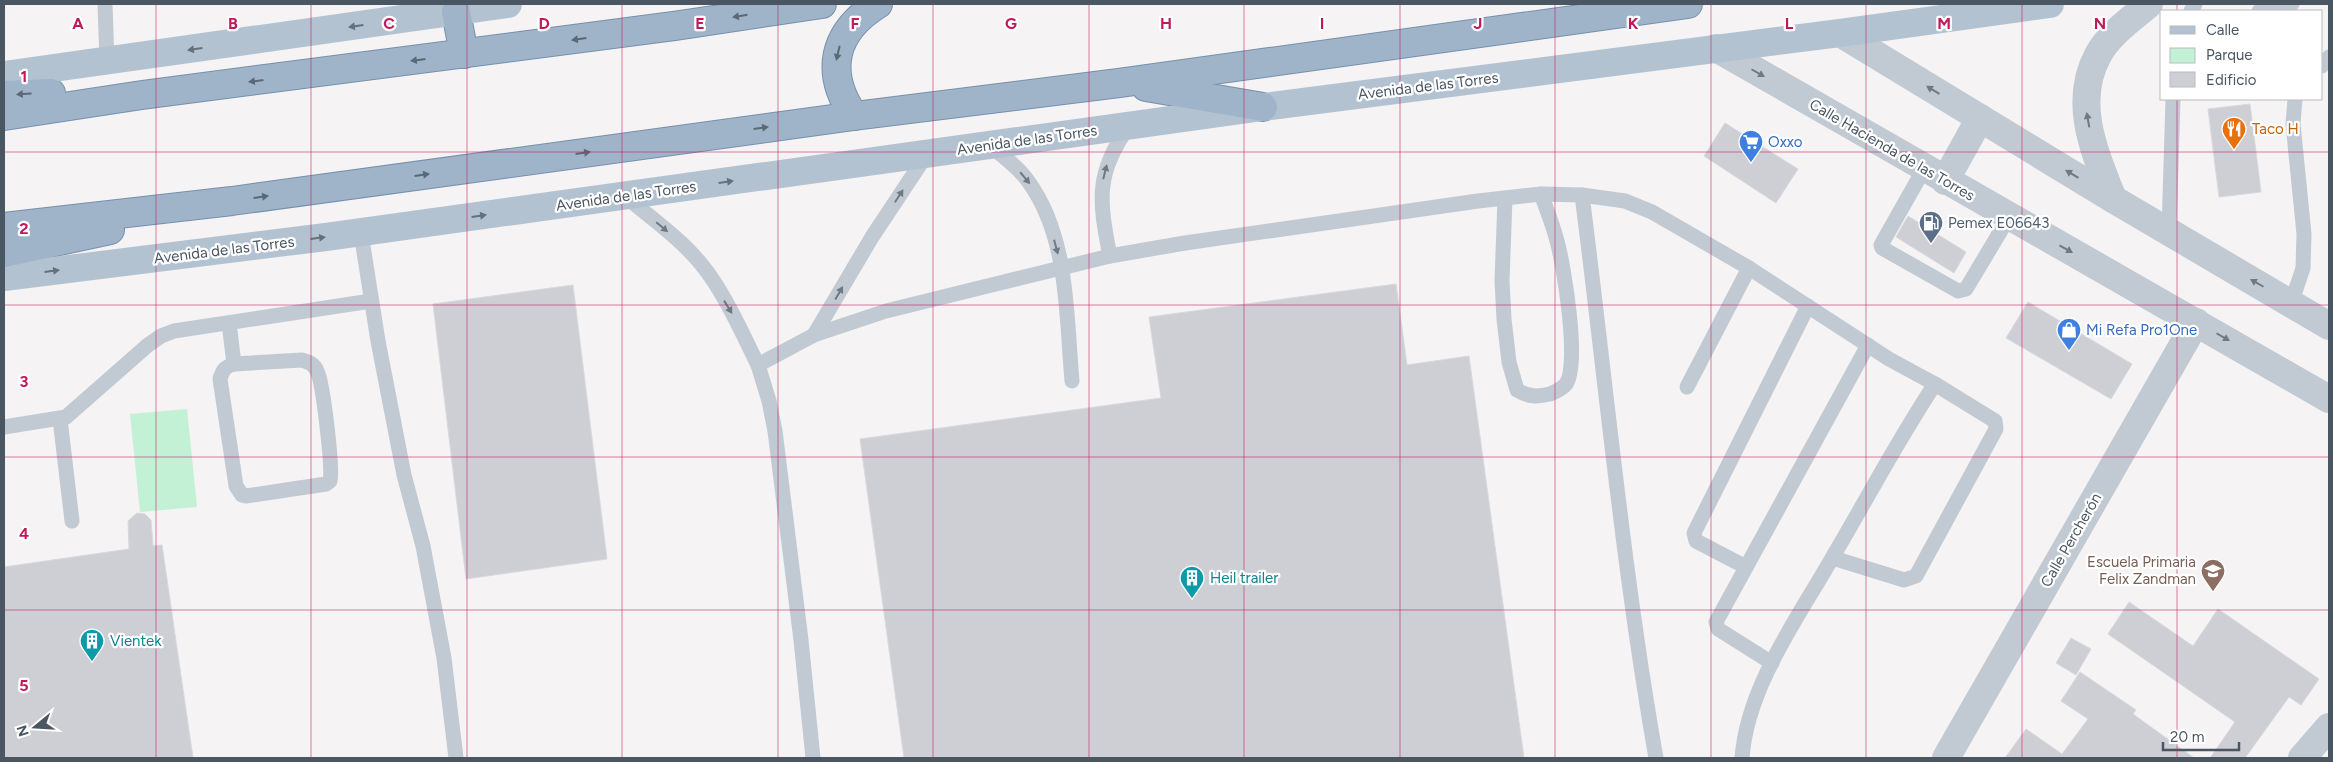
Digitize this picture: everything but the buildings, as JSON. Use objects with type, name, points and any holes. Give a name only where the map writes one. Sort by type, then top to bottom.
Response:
[{"type":"highway","points":[[4,116],[142,95],[674,26],[822,4]]},
{"type":"highway","points":[[854,116],[843,100],[837,81],[836,62],[840,43],[850,26],[864,13],[878,4]]},
{"type":"highway","points":[[4,227],[232,201],[854,116],[1120,83],[1688,4]]},
{"type":"highway","points":[[456,12],[464,54]]},
{"type":"highway","points":[[1120,83],[1263,107]]},
{"type":"highway","points":[[4,95],[41,93],[142,95]]},
{"type":"highway","points":[[4,253],[232,201]]},
{"type":"main road","points":[[4,75],[508,4]]},
{"type":"main road","name":"Avenida de las Torres","points":[[4,277],[361,233],[1263,107],[1840,33],[2050,4]]},
{"type":"street","points":[[2113,199],[2092,145],[2086,108],[2088,80],[2098,54],[2120,29],[2149,4]]},
{"type":"street","points":[[1840,33],[2113,199],[2329,326]]},
{"type":"street","name":"Calle Hacienda de las Torres","points":[[1716,48],[1934,175],[2329,399]]},
{"type":"street","points":[[1934,175],[1980,118]]},
{"type":"street","name":"Calle Percherón","points":[[1946,758],[2196,322]]},
{"type":"street","points":[[2302,758],[2329,728]]},
{"type":"lane","points":[[105,4],[107,62]]},
{"type":"lane","points":[[2264,10],[2292,4]]},
{"type":"lane","points":[[2169,232],[2173,100]]},
{"type":"lane","points":[[2292,304],[2303,268],[2304,234],[2293,124],[2295,100]]},
{"type":"lane","points":[[1110,256],[1102,220],[1101,195],[1105,170],[1114,146],[1129,126]]},
{"type":"lane","points":[[989,145],[1028,180],[1042,202],[1051,226],[1062,267],[1072,381]]},
{"type":"lane","points":[[814,335],[872,237],[927,154]]},
{"type":"lane","points":[[1934,175],[1881,245],[1882,248],[1958,291],[1966,289],[2010,217]]},
{"type":"lane","points":[[1505,198],[1502,281],[1509,362],[1518,390],[1527,396],[1539,397],[1555,392],[1565,385],[1570,374],[1571,354],[1563,266],[1541,194]]},
{"type":"lane","points":[[758,365],[814,335],[886,311],[1110,256],[1251,233],[1541,194],[1582,195],[1624,201],[1652,212],[1749,268],[1868,346],[1995,421],[1996,429],[1916,576],[1904,580],[1833,558]]},
{"type":"lane","points":[[1582,195],[1638,652],[1656,758]]},
{"type":"lane","points":[[625,196],[678,241],[702,265],[736,320],[758,365],[776,431],[813,758]]},
{"type":"lane","points":[[361,233],[371,301],[404,475],[425,555],[444,658],[456,758]]},
{"type":"lane","points":[[1687,387],[1749,268]]},
{"type":"lane","points":[[4,427],[60,419],[73,413],[161,336],[174,330],[371,301]]},
{"type":"lane","points":[[1746,567],[1696,541],[1694,533],[1808,306]]},
{"type":"lane","points":[[229,323],[234,364]]},
{"type":"lane","points":[[1772,663],[1718,629],[1716,622],[1868,346]]},
{"type":"lane","points":[[302,360],[314,366],[318,373],[326,422],[330,481],[326,484],[246,496],[239,491],[220,379],[225,367],[234,364],[302,360]]},
{"type":"lane","points":[[1742,758],[1743,745],[1754,703],[1772,663],[1935,384]]},
{"type":"lane","points":[[60,419],[72,521]]},
{"type":"green space","points":[[187,409],[197,507],[140,512],[130,414]]},
{"type":"place","name":"Taco H","points":[[2234,150]]},
{"type":"place","name":"Oxxo","points":[[1751,163]]},
{"type":"place","name":"Pemex E06643","points":[[1931,244]]},
{"type":"place","name":"Mi Refa Pro1One","points":[[2069,351]]},
{"type":"place","name":"Escuela Primaria Felix Zandman","points":[[2213,592]]},
{"type":"place","name":"Heil trailer","points":[[1192,599]]},
{"type":"place","name":"Vientek","points":[[92,662]]}]
